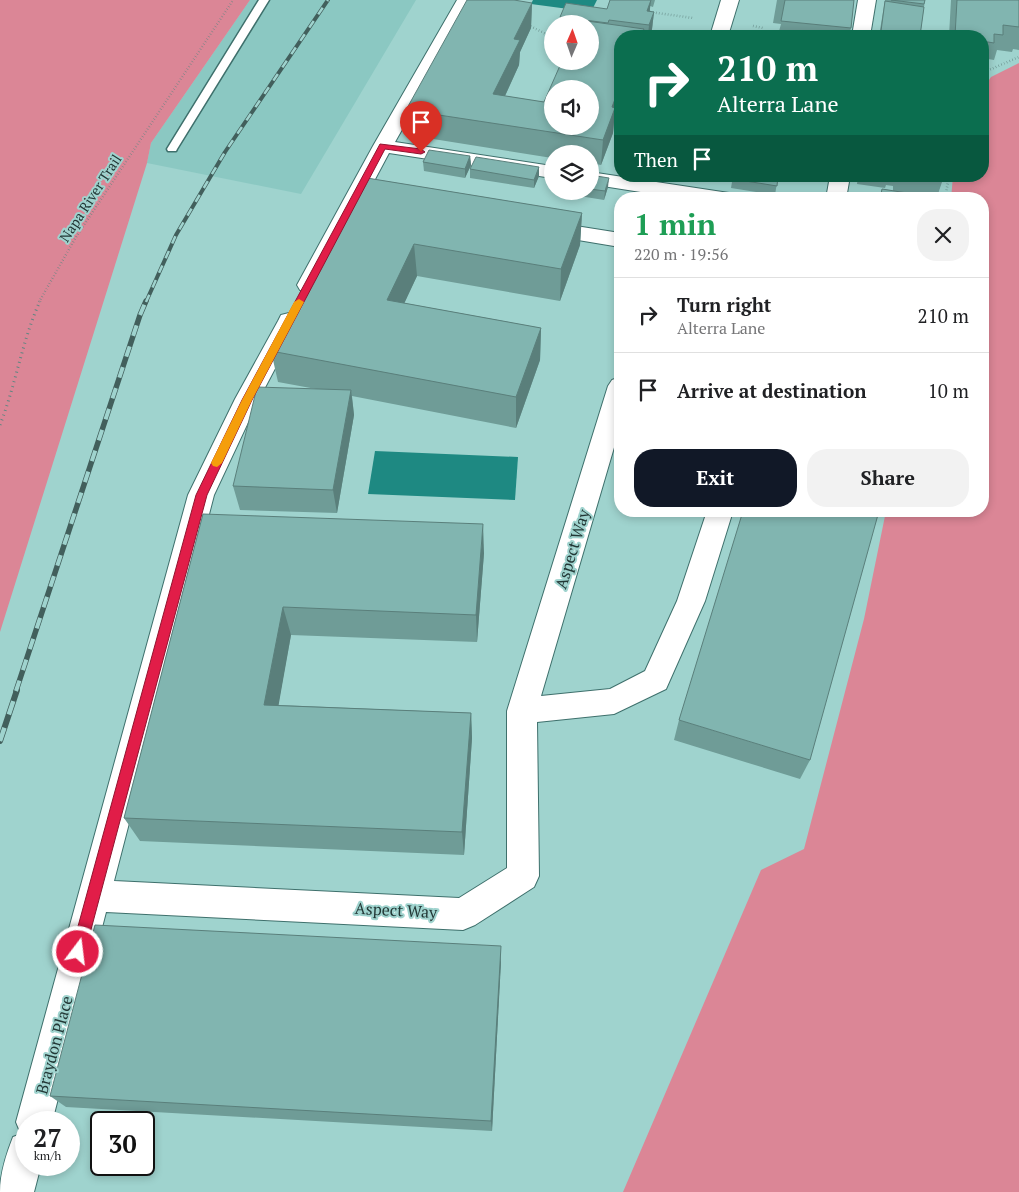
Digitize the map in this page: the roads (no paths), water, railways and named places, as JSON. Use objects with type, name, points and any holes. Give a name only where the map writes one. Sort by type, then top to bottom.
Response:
[{"type":"street","name":"Braydon Place","points":[[37,1111],[201,495],[247,400],[365,199],[383,146],[466,0]]},
{"type":"street","points":[[721,30],[730,0]]},
{"type":"street","points":[[862,30],[867,0]]},
{"type":"street","points":[[383,146],[544,171]]},
{"type":"street","points":[[599,179],[614,181]]},
{"type":"street","points":[[621,182],[690,192]]},
{"type":"street","points":[[522,224],[614,239]]},
{"type":"street","name":"Aspect Way","points":[[93,896],[463,914],[523,876],[522,711],[614,406]]},
{"type":"street","points":[[522,711],[614,701],[656,680],[692,601],[718,517]]},
{"type":"street","points":[[15,1192],[19,1176]]},
{"type":"lane","points":[[172,149],[264,0]]},
{"type":"railway","points":[[146,302],[176,235],[225,152],[328,0]]},
{"type":"railway","points":[[16,691],[146,301]]},
{"type":"railway","points":[[0,741],[17,690]]}]
